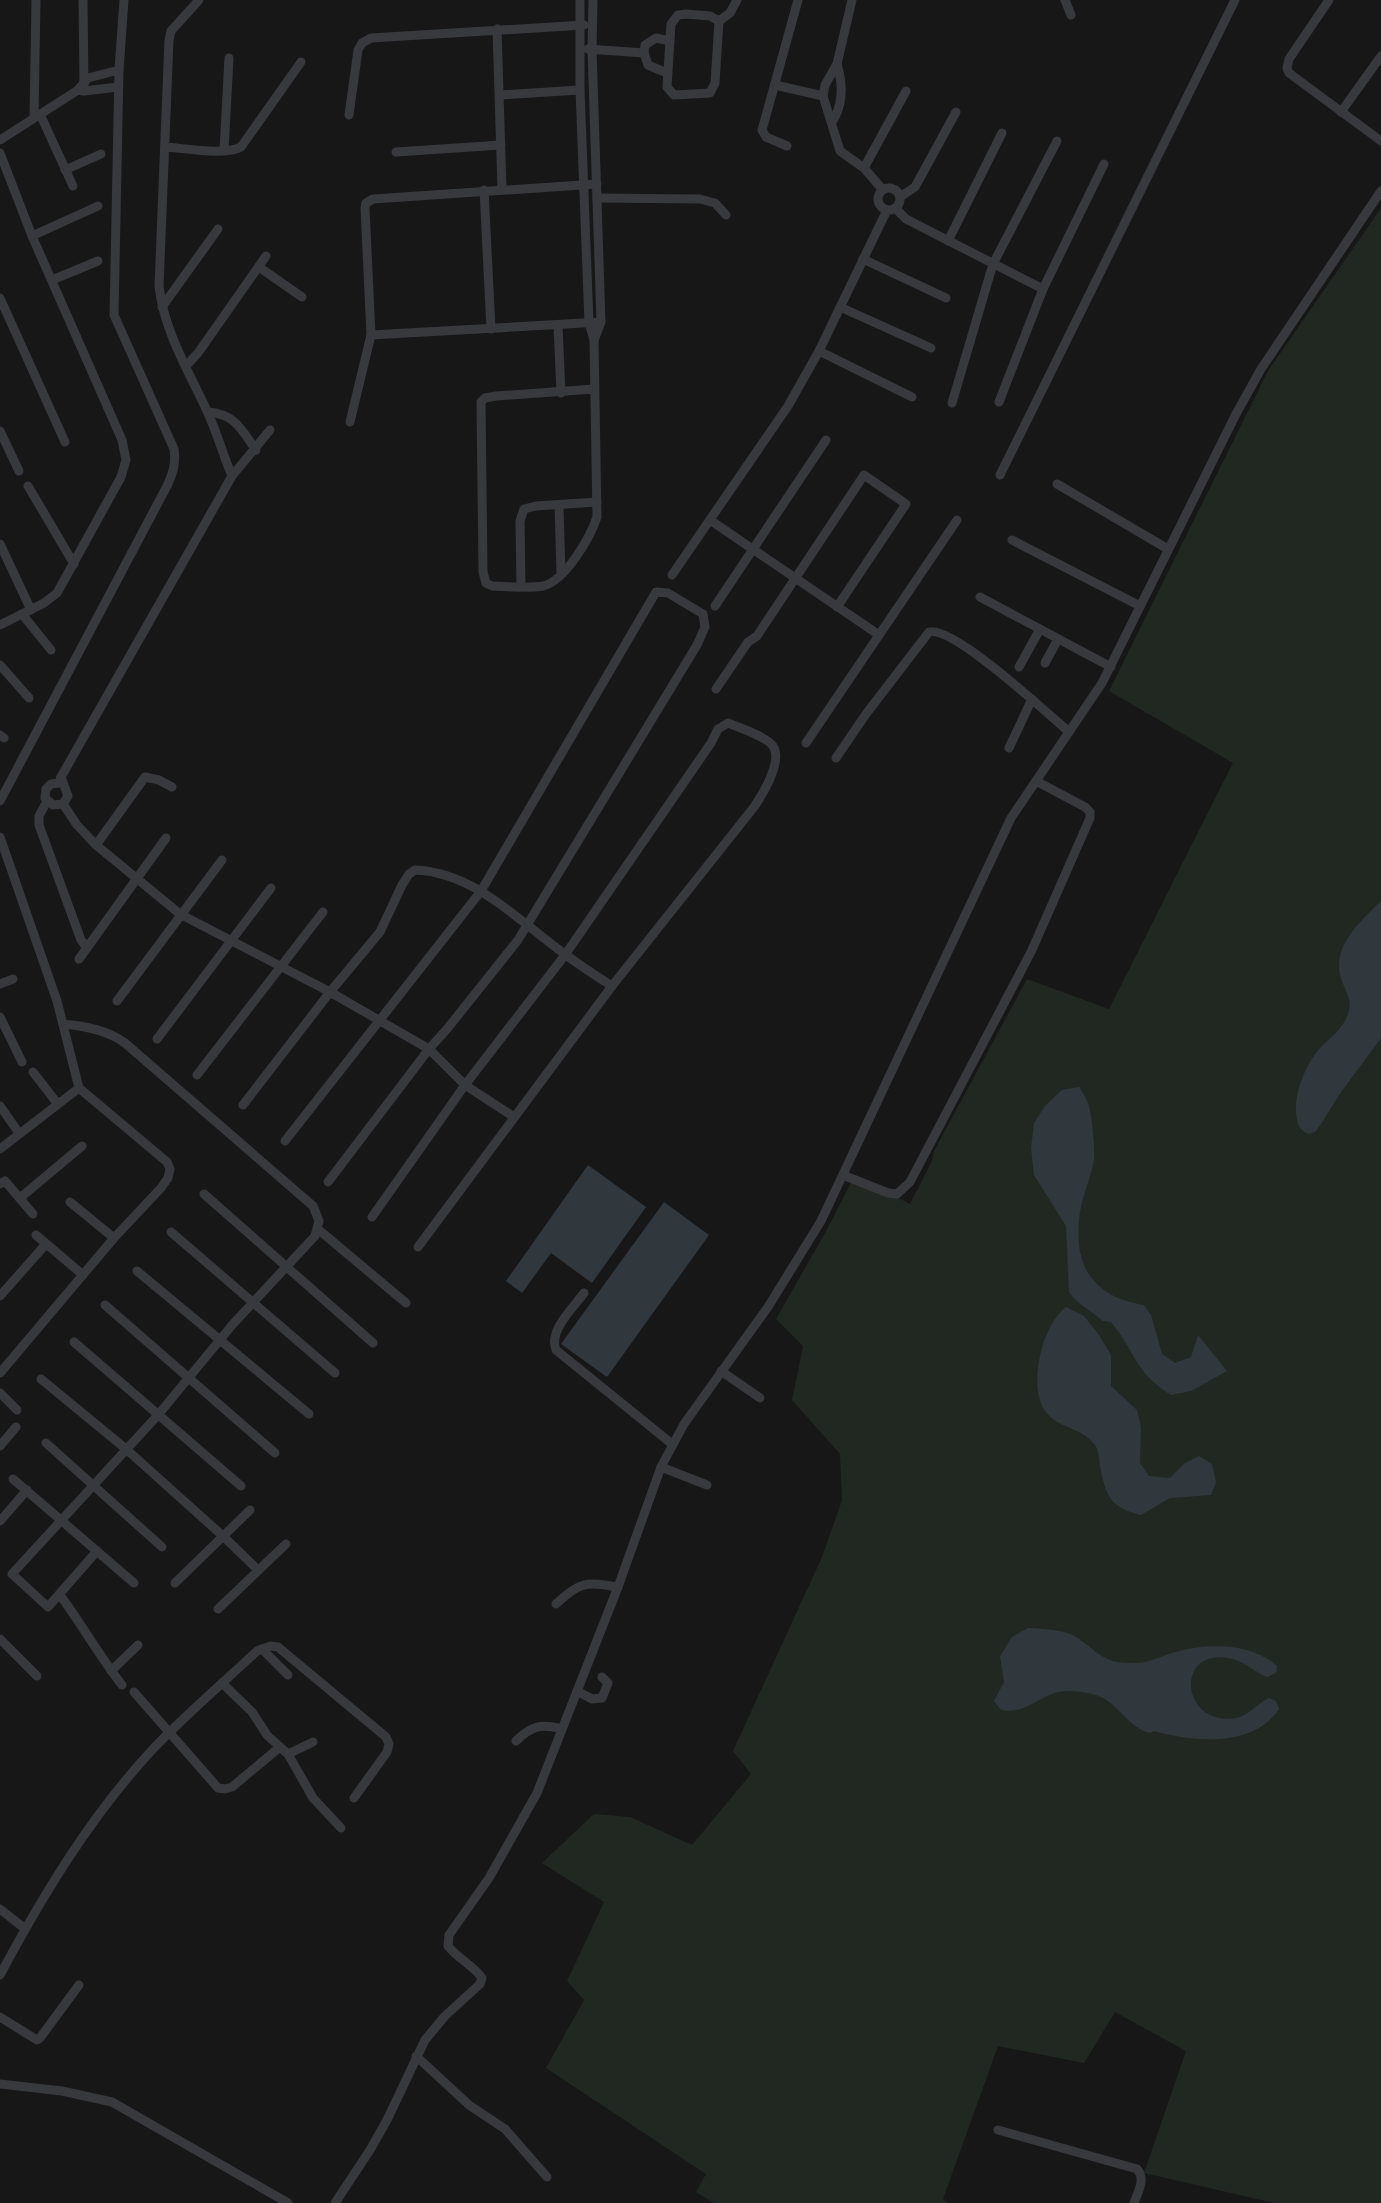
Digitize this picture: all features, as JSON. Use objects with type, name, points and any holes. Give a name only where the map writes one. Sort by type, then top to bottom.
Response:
[{"type":"street","points":[[36,0],[37,116],[73,186]]},
{"type":"street","points":[[82,88],[83,0]]},
{"type":"street","points":[[0,801],[174,472],[174,449],[114,315],[118,87],[124,0]]},
{"type":"street","points":[[199,0],[171,31],[159,285],[162,307],[208,412],[232,476]]},
{"type":"street","points":[[580,0],[583,185],[589,323],[594,340],[597,517],[592,532],[561,574],[550,583],[541,586],[492,586],[486,583],[483,577],[480,408],[485,398],[594,389]]},
{"type":"street","points":[[593,0],[592,50],[601,322],[594,340]]},
{"type":"street","points":[[719,21],[710,16],[678,15],[671,24],[667,88],[674,95],[704,94],[713,90],[719,21],[730,13],[737,0]]},
{"type":"street","points":[[787,146],[763,134],[798,0]]},
{"type":"street","points":[[852,0],[837,64],[825,85],[823,96],[841,151],[864,168],[883,190]]},
{"type":"street","points":[[1065,0],[1071,16]]},
{"type":"street","points":[[1000,475],[1235,0]]},
{"type":"street","points":[[1329,0],[1289,59],[1287,68],[1289,73],[1381,141]]},
{"type":"street","points":[[349,115],[358,50],[366,40],[497,29],[593,25]]},
{"type":"street","points":[[497,29],[502,189]]},
{"type":"street","points":[[667,73],[648,65],[644,53],[645,45],[656,38],[670,41]]},
{"type":"street","points":[[579,49],[644,53]]},
{"type":"street","points":[[1340,112],[1381,56]]},
{"type":"street","points":[[224,150],[229,58]]},
{"type":"street","points":[[165,147],[237,150],[301,62]]},
{"type":"street","points":[[832,122],[841,105],[837,64]]},
{"type":"street","points":[[0,140],[82,88],[92,76],[119,70]]},
{"type":"street","points":[[775,85],[823,96]]},
{"type":"street","points":[[82,88],[118,87]]},
{"type":"street","points":[[500,95],[580,90]]},
{"type":"street","points":[[864,168],[906,91]]},
{"type":"street","points":[[672,575],[788,406],[891,209],[899,202],[900,197],[915,187],[956,111]]},
{"type":"street","points":[[948,241],[1002,133]]},
{"type":"street","points":[[952,403],[993,264],[1057,141]]},
{"type":"street","points":[[396,152],[501,145]]},
{"type":"street","points":[[0,153],[32,236],[125,450],[126,460],[121,477],[57,593],[0,625]]},
{"type":"street","points":[[65,170],[101,154]]},
{"type":"street","points":[[999,402],[1043,289],[1104,164]]},
{"type":"street","points":[[350,422],[371,335],[366,203],[373,199],[597,184]]},
{"type":"street","points":[[883,190],[893,189],[900,197]]},
{"type":"street","points":[[484,190],[491,329]]},
{"type":"street","points":[[883,190],[878,199],[882,208],[891,209],[1043,289]]},
{"type":"street","points":[[335,2203],[370,2150],[416,2056],[435,2027],[480,1984],[482,1978],[477,1970],[455,1955],[448,1946],[449,1935],[489,1878],[529,1808],[618,1587],[661,1467],[673,1444],[721,1371],[768,1307],[821,1221],[1011,818],[1111,667],[1168,549],[1261,369],[1381,191]]},
{"type":"street","points":[[597,198],[700,199],[715,203],[726,215]]},
{"type":"street","points":[[32,236],[98,206]]},
{"type":"street","points":[[162,307],[218,229]]},
{"type":"street","points":[[186,366],[266,256]]},
{"type":"street","points":[[863,259],[946,298]]},
{"type":"street","points":[[52,280],[98,261]]},
{"type":"street","points":[[259,267],[302,297]]},
{"type":"street","points":[[0,298],[65,442]]},
{"type":"street","points":[[840,307],[931,348]]},
{"type":"street","points":[[371,335],[601,322]]},
{"type":"street","points":[[558,326],[561,393]]},
{"type":"street","points":[[819,351],[912,397]]},
{"type":"street","points":[[208,412],[226,415],[233,420],[256,450]]},
{"type":"street","points":[[87,948],[81,940],[39,825],[39,816],[47,801],[46,789],[51,783],[59,783],[232,476],[270,430]]},
{"type":"street","points":[[0,431],[19,471]]},
{"type":"street","points":[[715,606],[826,440]]},
{"type":"street","points":[[716,689],[748,642],[757,636],[863,475],[906,504],[837,607]]},
{"type":"street","points":[[1057,484],[1168,549]]},
{"type":"street","points":[[28,486],[74,564]]},
{"type":"street","points":[[521,586],[521,514],[528,507],[597,502]]},
{"type":"street","points":[[559,505],[561,574]]},
{"type":"street","points":[[710,520],[879,635]]},
{"type":"street","points":[[806,743],[957,520]]},
{"type":"street","points":[[1012,540],[1140,606]]},
{"type":"street","points":[[0,544],[27,612],[51,650]]},
{"type":"street","points":[[285,1141],[481,891],[656,592],[668,593],[703,614],[705,627],[697,645],[518,940],[429,1049],[328,1182]]},
{"type":"street","points":[[980,597],[1111,667]]},
{"type":"street","points":[[1019,667],[1040,629]]},
{"type":"street","points":[[836,758],[894,676],[929,632],[934,630],[945,634],[993,666],[1069,732]]},
{"type":"street","points":[[1045,663],[1058,639]]},
{"type":"street","points":[[0,665],[29,698]]},
{"type":"street","points":[[1009,748],[1032,699]]},
{"type":"street","points":[[372,1217],[465,1085],[565,955],[718,729],[728,723],[769,742],[775,753],[775,762],[762,795],[612,986],[418,1247]]},
{"type":"street","points":[[47,801],[56,806],[63,804],[68,796],[61,777]]},
{"type":"street","points":[[96,845],[145,777],[172,787]]},
{"type":"street","points":[[843,1175],[897,1194],[910,1182],[1031,952],[1090,818],[1090,812],[1085,807],[1036,780]]},
{"type":"street","points":[[63,804],[77,825],[96,845],[180,914],[330,992],[429,1049],[465,1085],[514,1117]]},
{"type":"street","points":[[0,837],[57,1001],[79,1088],[167,1162],[170,1169],[161,1188],[114,1238],[0,1373]]},
{"type":"street","points":[[79,959],[166,838]]},
{"type":"street","points":[[117,1001],[222,860]]},
{"type":"street","points":[[243,1105],[380,932],[410,874],[415,870],[431,872],[481,891],[565,955],[612,986]]},
{"type":"street","points":[[157,1039],[271,888]]},
{"type":"street","points":[[197,1075],[323,912]]},
{"type":"street","points":[[0,984],[13,979]]},
{"type":"street","points":[[0,1017],[22,1062]]},
{"type":"street","points":[[63,1024],[89,1027],[108,1033],[125,1043],[313,1206],[319,1221],[315,1237],[220,1339],[190,1379],[12,1574],[45,1606],[51,1606],[97,1550]]},
{"type":"street","points":[[33,1072],[57,1103]]},
{"type":"street","points":[[0,1149],[79,1088]]},
{"type":"street","points":[[0,1106],[19,1133]]},
{"type":"street","points":[[20,1198],[82,1146]]},
{"type":"street","points":[[0,1185],[5,1181],[33,1214]]},
{"type":"street","points":[[204,1194],[373,1343]]},
{"type":"street","points":[[70,1202],[114,1238]]},
{"type":"street","points":[[318,1230],[406,1303]]},
{"type":"street","points":[[171,1232],[335,1373]]},
{"type":"street","points":[[36,1235],[83,1275]]},
{"type":"street","points":[[0,1296],[46,1244]]},
{"type":"street","points":[[137,1271],[309,1414]]},
{"type":"street","points":[[584,1293],[557,1331],[554,1345],[556,1350],[673,1444]]},
{"type":"street","points":[[105,1305],[275,1453]]},
{"type":"street","points":[[74,1342],[241,1486]]},
{"type":"street","points":[[721,1371],[760,1398]]},
{"type":"street","points":[[41,1379],[126,1449],[257,1569]]},
{"type":"street","points":[[0,1393],[17,1410]]},
{"type":"street","points":[[0,1446],[16,1427]]},
{"type":"street","points":[[46,1443],[162,1547]]},
{"type":"street","points":[[661,1467],[707,1485]]},
{"type":"street","points":[[13,1479],[134,1583]]},
{"type":"street","points":[[0,1521],[27,1490]]},
{"type":"street","points":[[175,1583],[250,1510]]},
{"type":"street","points":[[218,1609],[286,1544]]},
{"type":"street","points":[[556,1604],[572,1589],[585,1583],[618,1587]]},
{"type":"street","points":[[60,1595],[88,1632],[95,1650],[121,1685]]},
{"type":"street","points":[[0,1639],[37,1676]]},
{"type":"street","points":[[111,1671],[138,1645]]},
{"type":"street","points":[[0,1975],[24,1928],[68,1858],[141,1764],[170,1732],[262,1649],[278,1647],[386,1737],[389,1744],[387,1752],[354,1798]]},
{"type":"street","points":[[262,1649],[288,1675]]},
{"type":"street","points":[[577,1691],[593,1699],[602,1698],[608,1683],[602,1678]]},
{"type":"street","points":[[222,1683],[252,1712],[267,1735],[288,1754],[313,1798],[341,1828]]},
{"type":"street","points":[[134,1692],[221,1789],[232,1787],[280,1747]]},
{"type":"street","points":[[516,1741],[527,1730],[541,1725],[562,1729]]},
{"type":"street","points":[[288,1754],[313,1742]]},
{"type":"street","points":[[0,1909],[24,1928]]},
{"type":"street","points":[[0,2017],[37,2040],[79,1985]]},
{"type":"street","points":[[416,2056],[469,2105],[505,2129],[547,2177]]},
{"type":"street","points":[[0,2084],[62,2091],[113,2102],[288,2203]]},
{"type":"street","points":[[998,2130],[1138,2169],[1142,2180],[1134,2203]]},
{"type":"shaded area","points":[[1381,208],[1381,2203],[1274,2203],[1144,2173],[1186,2051],[1115,2012],[1084,2063],[998,2046],[943,2199],[947,2203],[714,2203],[696,2192],[706,2174],[546,2068],[584,2000],[567,1981],[604,1902],[542,1863],[594,1814],[630,1817],[692,1845],[751,1774],[733,1751],[822,1557],[842,1500],[840,1454],[792,1400],[803,1346],[776,1319],[855,1175],[910,1204],[932,1161],[934,1151],[1027,979],[1109,1009],[1233,763],[1109,691],[1268,371]]},
{"type":"shaded area","points":[[1381,901],[1381,1038],[1315,1132],[1308,1134],[1300,1128],[1297,1119],[1296,1104],[1300,1086],[1311,1061],[1340,1028],[1350,1006],[1339,971],[1343,948],[1355,928]]},
{"type":"shaded area","points":[[1079,1087],[1089,1106],[1094,1147],[1093,1166],[1080,1212],[1078,1231],[1083,1262],[1099,1286],[1126,1301],[1144,1305],[1151,1315],[1162,1354],[1175,1363],[1191,1357],[1198,1335],[1227,1371],[1191,1391],[1171,1395],[1159,1386],[1142,1370],[1111,1322],[1103,1321],[1079,1303],[1069,1291],[1066,1226],[1034,1175],[1031,1148],[1034,1123],[1045,1106],[1062,1090]]},
{"type":"shaded area","points":[[588,1165],[646,1207],[592,1283],[551,1253],[522,1293],[506,1281]]},
{"type":"shaded area","points":[[664,1202],[709,1235],[607,1377],[561,1344]]},
{"type":"shaded area","points":[[1066,1307],[1084,1316],[1111,1355],[1111,1386],[1137,1410],[1141,1427],[1140,1463],[1149,1476],[1170,1478],[1185,1463],[1199,1456],[1212,1464],[1216,1482],[1211,1495],[1170,1498],[1141,1515],[1122,1509],[1111,1499],[1107,1493],[1095,1445],[1083,1434],[1051,1418],[1040,1401],[1038,1373],[1044,1342],[1050,1327]]},
{"type":"shaded area","points":[[1028,1628],[1071,1634],[1101,1656],[1123,1663],[1146,1662],[1179,1651],[1204,1647],[1243,1649],[1267,1658],[1277,1666],[1276,1673],[1267,1677],[1237,1660],[1214,1658],[1200,1663],[1193,1674],[1191,1687],[1195,1700],[1203,1711],[1217,1718],[1241,1717],[1269,1698],[1276,1701],[1279,1709],[1268,1722],[1254,1730],[1221,1739],[1186,1738],[1154,1731],[1150,1733],[1136,1727],[1108,1701],[1081,1692],[1051,1694],[1020,1709],[1001,1710],[994,1701],[1004,1682],[1000,1656],[1012,1637]]}]
